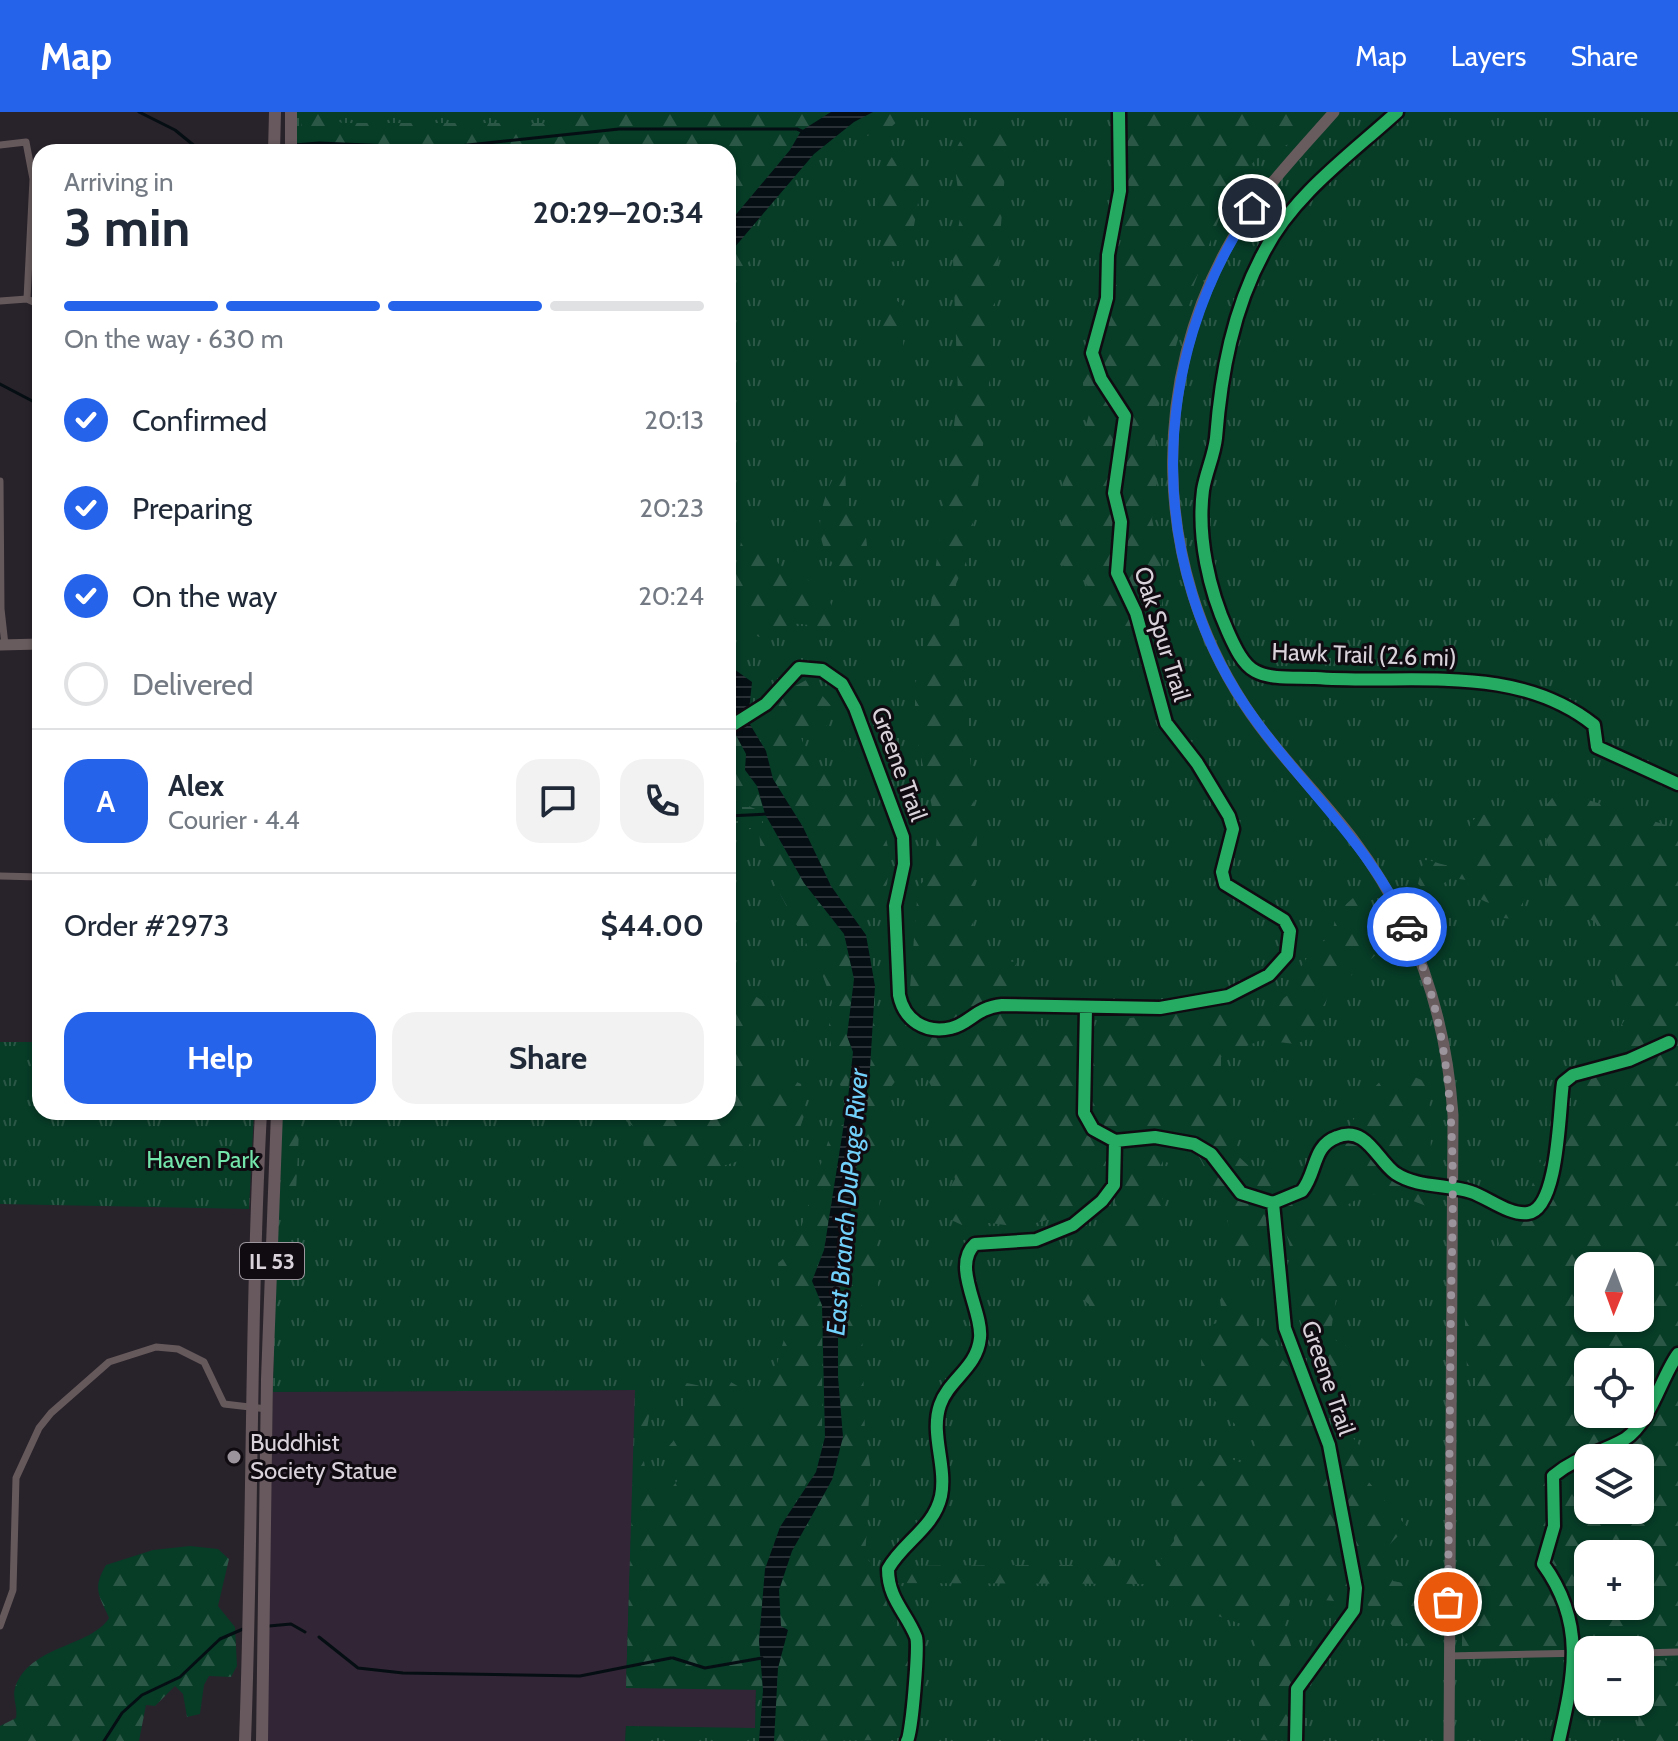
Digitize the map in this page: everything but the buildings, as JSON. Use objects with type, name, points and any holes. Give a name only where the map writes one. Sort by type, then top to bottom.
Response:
[{"type":"main road","points":[[274,144],[275,112]]},
{"type":"main road","points":[[291,112],[291,144]]},
{"type":"main road","name":"IL 53","points":[[245,1741],[251,1622],[250,1409],[261,1120]]},
{"type":"main road","name":"IL 53","points":[[262,1741],[267,1409],[277,1120]]},
{"type":"street","points":[[1334,112],[1252,208],[1209,284],[1189,340],[1177,395],[1172,447],[1173,499],[1190,588],[1219,661],[1256,721],[1378,874],[1412,939],[1440,1020],[1453,1115],[1449,1741]]},
{"type":"street","points":[[0,145],[26,142],[32,162]]},
{"type":"street","points":[[27,299],[32,239]]},
{"type":"street","points":[[0,301],[32,301]]},
{"type":"street","points":[[0,481],[3,645],[32,644]]},
{"type":"street","points":[[0,876],[32,877]]},
{"type":"street","points":[[0,1626],[13,1590],[14,1494],[19,1470],[39,1428],[95,1371],[141,1350],[178,1349],[204,1362],[224,1404],[267,1409]]},
{"type":"street","points":[[1654,1653],[1678,1652]]},
{"type":"street","points":[[1448,1656],[1574,1653]]},
{"type":"shaded area","points":[[636,1390],[626,1688],[756,1687],[755,1729],[626,1726],[625,1741],[266,1741],[273,1392]]},
{"type":"green space","points":[[297,112],[1678,112],[1678,1741],[625,1741],[626,1726],[755,1728],[756,1687],[626,1688],[635,1390],[273,1392],[278,1120],[736,1120],[736,144],[296,144]]},
{"type":"green space","points":[[302,112],[316,112],[342,123],[549,123],[574,112],[831,112],[799,137],[736,216],[736,144],[301,144]]},
{"type":"green space","points":[[873,112],[908,112],[890,128],[867,136],[854,122]]},
{"type":"green space","points":[[1124,112],[1324,112],[1302,138],[1256,159],[1242,176],[1223,208],[1192,290],[1154,423],[1158,470],[1152,519],[1166,583],[1159,619],[1131,630],[1110,623],[1079,572],[1059,564],[1063,483],[1090,411],[1083,385],[1083,355],[1106,341],[1116,284],[1124,199]]},
{"type":"green space","points":[[967,129],[1000,131],[1007,146],[986,422],[969,555],[956,584],[977,841],[973,931],[982,959],[999,964],[1017,961],[1014,984],[1030,1033],[1091,1037],[1105,1021],[1197,1010],[1234,1017],[1268,1010],[1293,991],[1306,959],[1332,935],[1336,913],[1353,898],[1383,949],[1328,995],[1317,1036],[1295,1044],[1261,1040],[1221,1057],[1221,1085],[1233,1103],[1237,1155],[1252,1169],[1342,1171],[1340,1152],[1343,1138],[1381,1081],[1388,1076],[1405,1074],[1429,1084],[1431,1155],[1426,1206],[1394,1195],[1375,1194],[1344,1207],[1340,1230],[1351,1252],[1340,1273],[1330,1337],[1362,1355],[1364,1373],[1345,1372],[1322,1402],[1333,1434],[1349,1433],[1359,1445],[1368,1481],[1407,1527],[1389,1545],[1393,1581],[1428,1588],[1429,1654],[1406,1643],[1386,1618],[1366,1604],[1291,1597],[1284,1625],[1299,1669],[1288,1703],[1289,1741],[1259,1740],[1259,1656],[1250,1627],[1215,1615],[1204,1627],[1167,1600],[1157,1584],[884,1583],[887,1606],[910,1658],[904,1726],[895,1740],[774,1741],[778,1668],[784,1644],[778,1614],[779,1591],[792,1550],[832,1480],[841,1449],[838,1304],[865,1104],[874,1008],[897,1017],[909,1001],[918,887],[935,869],[937,830],[915,729],[915,686],[928,627],[958,394],[953,259],[961,212],[953,154]],"holes":[[[903,1071],[924,1072],[949,1133],[955,1179],[943,1200],[949,1219],[962,1225],[990,1223],[1019,1227],[1044,1221],[1075,1207],[1103,1179],[1108,1151],[1124,1152],[1126,1171],[1118,1200],[1065,1263],[1075,1288],[1092,1306],[1109,1310],[1108,1296],[1095,1283],[1094,1272],[1105,1259],[1127,1252],[1142,1241],[1164,1205],[1157,1173],[1163,1161],[1172,1164],[1178,1152],[1197,1154],[1217,1202],[1227,1215],[1234,1245],[1244,1259],[1267,1278],[1274,1277],[1266,1245],[1268,1218],[1280,1211],[1297,1272],[1291,1292],[1305,1335],[1308,1365],[1291,1369],[1260,1336],[1248,1302],[1237,1289],[1226,1291],[1220,1300],[1223,1321],[1211,1325],[1203,1344],[1203,1377],[1218,1406],[1257,1444],[1242,1463],[1213,1452],[1200,1458],[1203,1478],[1194,1490],[1180,1488],[1171,1498],[1174,1541],[1156,1566],[1118,1567],[1109,1556],[1088,1565],[873,1566],[865,1556],[871,1470],[865,1434],[861,1294],[878,1287],[875,1231],[884,1174],[880,1148],[891,1087]]]},
{"type":"green space","points":[[901,146],[915,147],[919,159],[920,186],[910,253],[899,261],[888,262],[879,231],[877,201],[883,172]]},
{"type":"green space","points":[[736,247],[751,258],[736,281]]},
{"type":"green space","points":[[893,297],[904,307],[903,349],[894,354],[883,347],[877,335],[885,306]]},
{"type":"green space","points":[[837,471],[845,471],[847,507],[859,520],[867,541],[866,567],[849,578],[827,555],[820,529],[824,500]]},
{"type":"green space","points":[[744,528],[762,540],[781,567],[812,582],[829,598],[838,628],[830,634],[808,625],[793,624],[759,637],[747,628],[736,603],[738,557]]},
{"type":"green space","points":[[808,679],[833,708],[829,725],[800,734],[809,761],[847,789],[884,828],[890,858],[887,884],[876,906],[858,924],[831,886],[803,827],[773,779],[766,751],[755,729],[767,725],[788,690]]},
{"type":"green space","points":[[736,735],[746,754],[765,814],[804,883],[844,934],[854,979],[847,1036],[853,1052],[848,1089],[841,1087],[833,1063],[829,1026],[832,1001],[821,971],[761,858],[759,828],[764,826],[760,811],[736,800]]},
{"type":"green space","points":[[1576,796],[1678,829],[1678,1646],[1654,1646],[1654,1636],[1574,1636],[1574,1647],[1462,1648],[1462,1592],[1472,1584],[1476,1570],[1476,1378],[1467,1370],[1464,1301],[1473,1277],[1493,1268],[1499,1244],[1495,1224],[1531,1188],[1547,1144],[1567,1137],[1580,1124],[1586,1110],[1571,1090],[1574,1082],[1616,1071],[1619,1057],[1614,1037],[1631,1010],[1617,995],[1613,954],[1595,922],[1557,901],[1547,886],[1551,867],[1542,810],[1552,798]]},
{"type":"green space","points":[[736,800],[760,811],[764,826],[736,832]]},
{"type":"green space","points":[[1512,808],[1519,813],[1528,812],[1534,826],[1538,854],[1533,881],[1513,919],[1503,918],[1496,904],[1478,897],[1466,880],[1452,878],[1428,893],[1418,884],[1424,860],[1447,865],[1463,860],[1469,849],[1470,823],[1478,816]]},
{"type":"green space","points":[[736,996],[755,996],[764,1002],[769,1011],[770,1034],[762,1072],[778,1073],[801,1084],[805,1113],[798,1134],[755,1134],[741,1160],[719,1167],[686,1171],[652,1169],[644,1154],[643,1133],[626,1120],[736,1120]]},
{"type":"green space","name":"Haven Park","points":[[0,1042],[32,1042],[32,1120],[254,1120],[249,1209],[0,1204]]},
{"type":"green space","points":[[287,1120],[300,1120],[296,1191],[283,1199]]},
{"type":"green space","points":[[844,1124],[824,1250],[812,1281],[822,1305],[822,1456],[792,1508],[765,1569],[759,1641],[763,1690],[626,1688],[636,1390],[652,1397],[643,1455],[649,1492],[669,1491],[678,1480],[669,1446],[679,1432],[684,1416],[682,1382],[701,1386],[708,1401],[714,1385],[729,1381],[743,1389],[751,1416],[761,1419],[793,1308],[780,1284],[778,1263],[794,1250],[831,1132]]},
{"type":"green space","points":[[190,1546],[218,1549],[229,1559],[218,1606],[235,1627],[237,1666],[231,1677],[209,1676],[204,1685],[200,1714],[187,1717],[183,1694],[175,1686],[155,1706],[146,1705],[139,1741],[0,1741],[0,1726],[16,1718],[14,1692],[22,1674],[46,1655],[100,1628],[109,1618],[98,1586],[106,1565],[153,1550]]},
{"type":"green space","points":[[1678,1660],[1678,1741],[1637,1741],[1639,1716],[1654,1716],[1654,1661]]},
{"type":"water","points":[[831,112],[873,112],[854,122],[814,154],[736,246],[736,214],[790,150],[801,131]]},
{"type":"water","name":"East Branch DuPage River","points":[[736,670],[752,682],[748,721],[766,751],[773,779],[803,827],[831,886],[866,935],[875,986],[870,1069],[838,1304],[838,1377],[843,1437],[832,1480],[792,1551],[779,1590],[781,1626],[788,1630],[778,1668],[774,1741],[759,1741],[763,1690],[759,1641],[765,1569],[780,1527],[816,1472],[825,1437],[822,1305],[812,1281],[824,1250],[848,1098],[853,1052],[847,1036],[854,979],[844,934],[804,883],[765,814],[757,786],[745,770],[746,754],[736,735]]},
{"type":"waterway","points":[[139,112],[175,130],[192,144]]},
{"type":"waterway","points":[[478,144],[619,129],[797,129],[804,132]]},
{"type":"waterway","points":[[306,144],[343,144]]},
{"type":"waterway","points":[[0,384],[32,401]]},
{"type":"waterway","points":[[736,816],[768,814]]},
{"type":"waterway","points":[[269,1626],[291,1624],[305,1632]]},
{"type":"waterway","points":[[104,1741],[122,1713],[142,1695],[180,1677],[220,1639],[243,1629]]},
{"type":"waterway","points":[[319,1637],[358,1668],[403,1673],[580,1676],[671,1658]]},
{"type":"waterway","points":[[673,1658],[705,1668],[762,1658]]},
{"type":"cycle path","name":"Oak Spur Trail","points":[[736,723],[766,704],[799,668],[822,670],[842,684],[855,708],[903,837],[904,864],[895,906],[899,995],[906,1012],[924,1027],[951,1028],[985,1009],[1002,1005],[1160,1008],[1228,996],[1269,975],[1287,955],[1290,931],[1284,920],[1225,884],[1222,872],[1233,829],[1229,816],[1197,763],[1166,723],[1136,613],[1117,573],[1121,522],[1114,493],[1125,416],[1101,379],[1092,353],[1107,298],[1108,255],[1120,191],[1119,112]]},
{"type":"cycle path","name":"Hawk Trail (2.6 mi)","points":[[1397,112],[1324,176],[1291,212],[1264,252],[1244,296],[1225,366],[1215,445],[1204,483],[1202,508],[1206,563],[1228,632],[1246,664],[1269,676],[1460,680],[1530,692],[1563,705],[1594,725],[1597,747],[1678,784]]},
{"type":"cycle path","name":"Greene Trail","points":[[1086,1008],[1084,1113],[1093,1129],[1115,1141],[1155,1137],[1194,1144],[1211,1154],[1241,1193],[1273,1203],[1285,1328],[1329,1445],[1356,1588],[1354,1610],[1297,1689],[1296,1741]]},
{"type":"cycle path","points":[[1273,1203],[1302,1191],[1323,1147],[1329,1141],[1347,1135],[1363,1140],[1395,1173],[1404,1178],[1471,1192],[1506,1209],[1528,1213],[1538,1207],[1552,1177],[1563,1083],[1573,1075],[1629,1060],[1669,1042]]},
{"type":"cycle path","points":[[907,1741],[917,1656],[916,1637],[894,1597],[888,1569],[932,1517],[941,1496],[937,1416],[944,1396],[974,1357],[980,1338],[967,1276],[968,1253],[975,1244],[1036,1240],[1073,1225],[1102,1201],[1114,1185],[1115,1141]]},
{"type":"cycle path","points":[[1559,1741],[1569,1694],[1573,1650],[1566,1607],[1543,1564],[1554,1526],[1553,1476],[1571,1464],[1616,1444],[1634,1431],[1649,1411],[1678,1354]]},
{"type":"way so far","points":[[1407,927],[1429,980],[1440,1020],[1453,1115],[1448,1602]]},
{"type":"place","name":"Buddhist Society Statue","points":[[234,1457]]},
{"type":"route","points":[[1252,208],[1231,240],[1209,284],[1192,329],[1181,373],[1174,417],[1172,471],[1182,559],[1198,611],[1230,682],[1277,748],[1370,862],[1407,927]]}]
